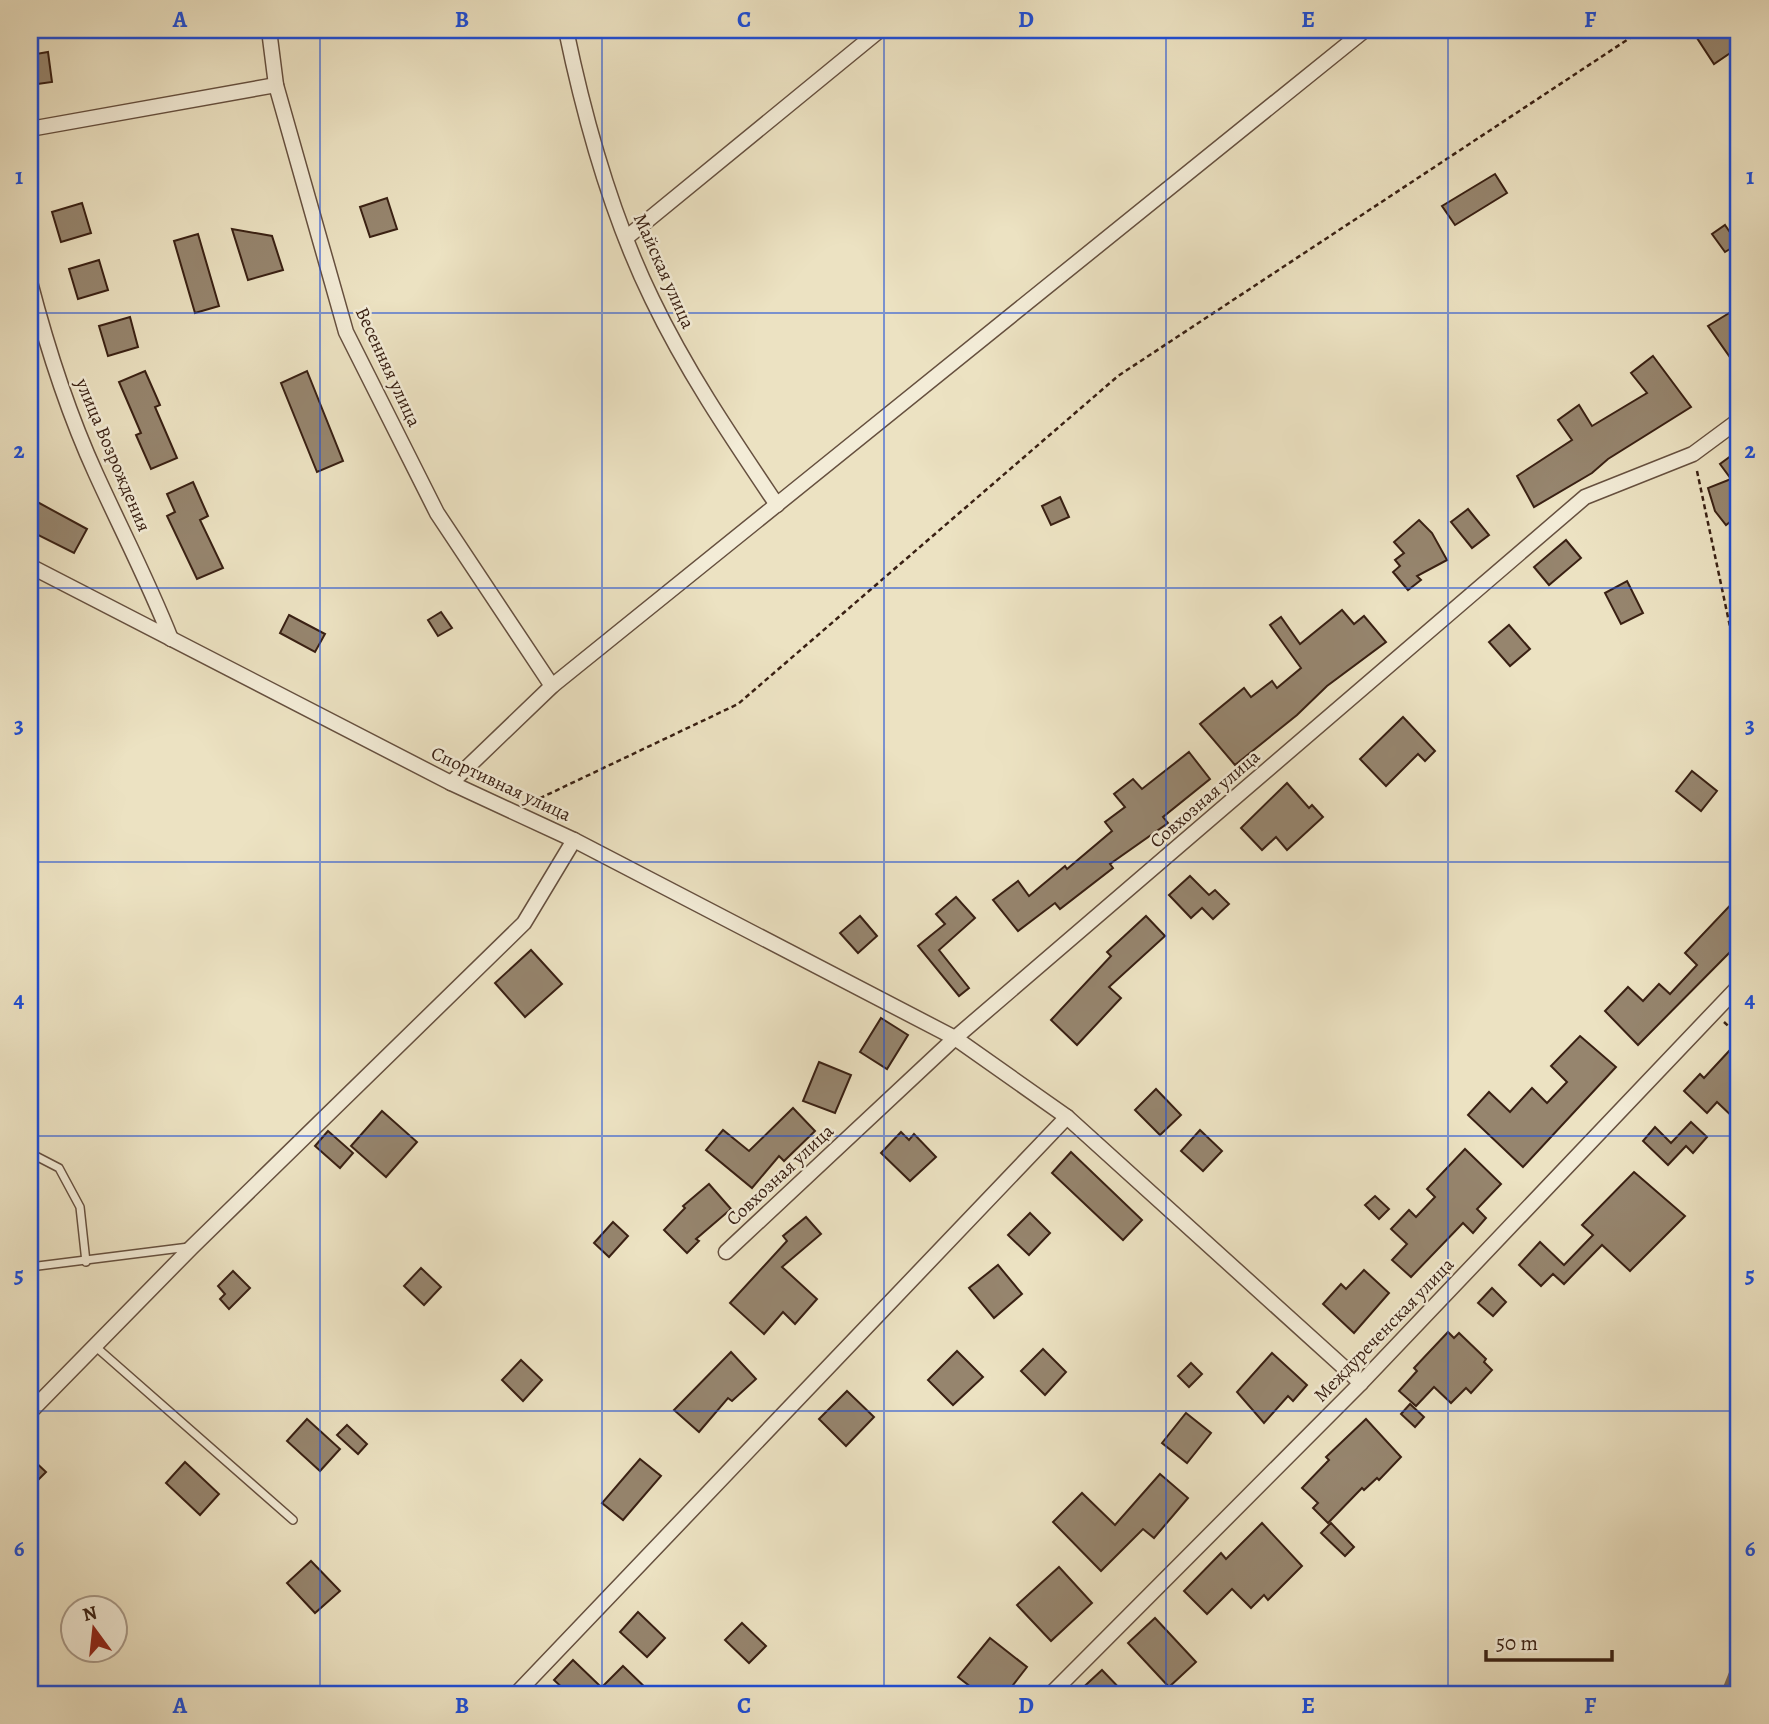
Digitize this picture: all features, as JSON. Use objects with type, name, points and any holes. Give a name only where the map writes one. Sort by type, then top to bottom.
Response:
[{"type":"street","name":"Весенняя улица","points":[[268,30],[276,85],[346,332],[438,513],[552,686]]},
{"type":"street","name":"Майская улица","points":[[566,30],[601,166],[626,238],[682,357],[718,418],[777,505]]},
{"type":"street","points":[[626,238],[880,30]]},
{"type":"street","points":[[450,783],[552,686],[1365,30]]},
{"type":"street","points":[[30,129],[276,85]]},
{"type":"street","name":"улица Возрождения","points":[[30,282],[63,389],[96,472],[144,572],[171,639]]},
{"type":"street","name":"Совхозная улица","points":[[726,1252],[955,1038],[1585,498],[1693,454],[1739,420]]},
{"type":"street","name":"Спортивная улица","points":[[30,566],[450,783],[574,840],[955,1038],[1067,1117],[1361,1383]]},
{"type":"street","points":[[30,1412],[192,1247],[524,923],[574,840]]},
{"type":"street","name":"Междуреченская улица","points":[[1051,1694],[1361,1383],[1739,986]]},
{"type":"street","points":[[516,1694],[1067,1117]]},
{"type":"lane","points":[[30,1153],[59,1168],[80,1207],[86,1262]]},
{"type":"lane","points":[[30,1267],[192,1247]]},
{"type":"lane","points":[[96,1347],[293,1520]]},
{"type":"path","points":[[511,812],[738,704],[1118,376],[1642,30]]},
{"type":"path","points":[[1693,454],[1739,669]]},
{"type":"path","points":[[1714,1012],[1739,1036]]},
{"type":"building","points":[[1710,30],[1734,30],[1739,38],[1739,47],[1714,64],[1697,38]]},
{"type":"building","points":[[48,52],[52,82],[30,85],[30,55]]},
{"type":"building","points":[[1495,174],[1507,193],[1455,225],[1442,206]]},
{"type":"building","points":[[387,198],[397,229],[370,237],[360,207]]},
{"type":"building","points":[[82,203],[91,233],[61,242],[52,212]]},
{"type":"building","points":[[1725,225],[1738,244],[1725,252],[1712,234]]},
{"type":"building","points":[[232,229],[272,236],[283,270],[248,280]]},
{"type":"building","points":[[198,234],[219,306],[195,313],[174,241]]},
{"type":"building","points":[[99,260],[108,290],[78,299],[69,269]]},
{"type":"building","points":[[1739,307],[1739,370],[1708,326]]},
{"type":"building","points":[[130,317],[138,347],[108,356],[99,326]]},
{"type":"building","points":[[1653,356],[1691,407],[1608,459],[1592,473],[1534,507],[1517,476],[1572,440],[1558,420],[1579,405],[1592,426],[1647,393],[1631,373]]},
{"type":"building","points":[[145,371],[160,405],[155,407],[177,458],[151,469],[136,435],[141,433],[119,382]]},
{"type":"building","points":[[307,371],[343,461],[317,472],[281,383]]},
{"type":"building","points":[[1739,450],[1739,515],[1726,525],[1715,511],[1708,488],[1731,479],[1720,464]]},
{"type":"building","points":[[193,482],[208,516],[200,520],[223,568],[197,579],[167,516],[175,512],[167,494]]},
{"type":"building","points":[[1060,497],[1069,517],[1051,525],[1042,506]]},
{"type":"building","points":[[30,498],[87,529],[74,553],[30,531]]},
{"type":"building","points":[[1468,509],[1489,535],[1472,548],[1451,522]]},
{"type":"building","points":[[1419,520],[1432,533],[1447,560],[1417,576],[1421,580],[1408,590],[1393,572],[1400,566],[1395,560],[1404,553],[1394,542]]},
{"type":"building","points":[[1566,540],[1581,558],[1549,585],[1534,567]]},
{"type":"building","points":[[1627,581],[1643,613],[1621,624],[1605,593]]},
{"type":"building","points":[[1342,610],[1354,624],[1364,616],[1386,642],[1327,686],[1297,715],[1235,765],[1200,724],[1244,688],[1251,697],[1272,681],[1277,688],[1301,668],[1270,625],[1281,617],[1300,644]]},
{"type":"building","points":[[441,612],[452,628],[438,636],[428,620]]},
{"type":"building","points":[[289,615],[325,634],[315,652],[280,633]]},
{"type":"building","points":[[1509,625],[1530,649],[1510,666],[1489,642]]},
{"type":"building","points":[[1403,717],[1435,751],[1425,761],[1418,754],[1386,786],[1360,759]]},
{"type":"building","points":[[1189,752],[1210,779],[1163,817],[1168,823],[1110,864],[1113,868],[1060,909],[1055,903],[1018,931],[993,900],[1018,881],[1029,896],[1065,866],[1067,869],[1112,831],[1105,822],[1125,807],[1114,794],[1133,779],[1142,789]]},
{"type":"building","points":[[1692,771],[1717,791],[1701,811],[1676,791]]},
{"type":"building","points":[[1287,783],[1309,808],[1312,805],[1323,817],[1287,850],[1276,837],[1262,850],[1241,828]]},
{"type":"building","points":[[1190,876],[1209,895],[1215,890],[1229,904],[1213,919],[1202,908],[1191,918],[1169,895]]},
{"type":"building","points":[[1739,896],[1739,943],[1638,1045],[1605,1011],[1628,987],[1643,1001],[1659,984],[1670,994],[1697,965],[1685,953]]},
{"type":"building","points":[[956,897],[975,918],[939,950],[969,988],[959,996],[918,946],[945,924],[936,914]]},
{"type":"building","points":[[860,916],[877,936],[858,953],[840,933]]},
{"type":"building","points":[[1146,916],[1165,936],[1109,987],[1121,998],[1077,1045],[1051,1020],[1111,956],[1107,952]]},
{"type":"building","points":[[531,950],[562,984],[525,1017],[495,983]]},
{"type":"building","points":[[881,1018],[908,1035],[887,1069],[860,1052]]},
{"type":"building","points":[[1580,1036],[1616,1067],[1523,1167],[1468,1115],[1489,1092],[1510,1112],[1532,1088],[1547,1103],[1567,1082],[1551,1066]]},
{"type":"building","points":[[1730,1050],[1739,1058],[1739,1123],[1717,1102],[1707,1113],[1684,1091],[1700,1074],[1704,1078]]},
{"type":"building","points":[[819,1062],[851,1075],[835,1113],[803,1101]]},
{"type":"building","points":[[1156,1089],[1181,1115],[1160,1135],[1135,1110]]},
{"type":"building","points":[[793,1108],[815,1131],[784,1161],[779,1156],[752,1188],[706,1150],[723,1130],[749,1151]]},
{"type":"building","points":[[382,1111],[417,1142],[386,1177],[351,1146]]},
{"type":"building","points":[[1691,1122],[1707,1137],[1693,1153],[1686,1146],[1668,1165],[1643,1141],[1655,1127],[1671,1143]]},
{"type":"building","points":[[1200,1130],[1222,1151],[1203,1171],[1181,1151]]},
{"type":"building","points":[[328,1131],[353,1153],[340,1168],[315,1146]]},
{"type":"building","points":[[901,1132],[909,1140],[914,1134],[936,1157],[910,1181],[881,1153]]},
{"type":"building","points":[[1465,1149],[1501,1184],[1477,1209],[1486,1218],[1473,1233],[1463,1223],[1411,1277],[1392,1260],[1407,1244],[1391,1229],[1409,1210],[1416,1217],[1435,1197],[1427,1189]]},
{"type":"building","points":[[1071,1152],[1142,1220],[1123,1240],[1052,1173]]},
{"type":"building","points":[[1634,1172],[1685,1216],[1630,1271],[1602,1245],[1564,1284],[1553,1274],[1541,1286],[1519,1265],[1540,1242],[1564,1265],[1593,1235],[1582,1225]]},
{"type":"building","points":[[709,1184],[731,1209],[696,1239],[699,1241],[687,1253],[664,1230],[685,1208],[683,1206]]},
{"type":"building","points":[[1375,1196],[1389,1209],[1379,1219],[1365,1205]]},
{"type":"building","points":[[1030,1213],[1050,1233],[1029,1255],[1008,1235]]},
{"type":"building","points":[[806,1217],[821,1234],[782,1267],[817,1299],[795,1324],[783,1312],[764,1334],[730,1303],[787,1241],[783,1236]]},
{"type":"building","points":[[613,1222],[628,1236],[609,1257],[594,1243]]},
{"type":"building","points":[[998,1265],[1022,1294],[994,1318],[969,1288]]},
{"type":"building","points":[[421,1268],[441,1287],[424,1305],[404,1286]]},
{"type":"building","points":[[1364,1270],[1389,1293],[1354,1333],[1323,1304],[1341,1284],[1346,1289]]},
{"type":"building","points":[[233,1271],[250,1288],[229,1309],[220,1299],[225,1294],[218,1286]]},
{"type":"building","points":[[1492,1288],[1506,1302],[1493,1316],[1478,1303]]},
{"type":"building","points":[[1448,1332],[1454,1338],[1459,1333],[1486,1359],[1484,1362],[1492,1370],[1471,1393],[1466,1388],[1451,1403],[1434,1387],[1416,1406],[1399,1391],[1417,1371],[1414,1368]]},
{"type":"building","points":[[1043,1349],[1066,1372],[1045,1395],[1021,1371]]},
{"type":"building","points":[[957,1351],[983,1377],[953,1405],[928,1380]]},
{"type":"building","points":[[731,1352],[756,1379],[732,1401],[728,1398],[699,1432],[674,1410]]},
{"type":"building","points":[[1272,1353],[1307,1385],[1293,1401],[1288,1396],[1264,1423],[1237,1392]]},
{"type":"building","points":[[521,1360],[542,1380],[523,1401],[502,1380]]},
{"type":"building","points":[[1191,1363],[1202,1374],[1189,1387],[1178,1376]]},
{"type":"building","points":[[847,1391],[874,1417],[846,1446],[819,1419]]},
{"type":"building","points":[[1410,1404],[1424,1417],[1415,1427],[1401,1414]]},
{"type":"building","points":[[1186,1413],[1211,1433],[1187,1463],[1162,1443]]},
{"type":"building","points":[[307,1419],[340,1449],[320,1471],[287,1441]]},
{"type":"building","points":[[1366,1419],[1401,1457],[1379,1480],[1377,1478],[1364,1490],[1362,1488],[1328,1523],[1313,1508],[1318,1503],[1302,1488],[1329,1460],[1326,1457]]},
{"type":"building","points":[[347,1425],[367,1444],[358,1454],[337,1435]]},
{"type":"building","points":[[30,1457],[46,1472],[30,1488]]},
{"type":"building","points":[[640,1459],[661,1476],[623,1520],[602,1503]]},
{"type":"building","points":[[185,1462],[219,1494],[200,1515],[166,1483]]},
{"type":"building","points":[[1160,1474],[1188,1498],[1154,1538],[1143,1529],[1101,1571],[1053,1522],[1082,1493],[1115,1525]]},
{"type":"building","points":[[1262,1523],[1302,1566],[1268,1600],[1264,1595],[1251,1608],[1232,1589],[1207,1614],[1184,1591],[1221,1553],[1226,1559]]},
{"type":"building","points":[[1331,1523],[1354,1547],[1345,1556],[1321,1533]]},
{"type":"building","points":[[311,1561],[340,1591],[315,1613],[287,1583]]},
{"type":"building","points":[[1059,1567],[1092,1603],[1051,1641],[1017,1605]]},
{"type":"building","points":[[638,1612],[665,1638],[647,1657],[620,1632]]},
{"type":"building","points":[[1155,1618],[1196,1662],[1169,1687],[1128,1643]]},
{"type":"building","points":[[742,1623],[766,1646],[749,1663],[725,1640]]},
{"type":"building","points":[[990,1638],[1027,1667],[1006,1694],[980,1694],[958,1677]]},
{"type":"building","points":[[573,1660],[599,1685],[589,1694],[569,1694],[554,1680]]},
{"type":"building","points":[[623,1666],[652,1694],[614,1694],[604,1685]]},
{"type":"building","points":[[1102,1670],[1125,1694],[1076,1694]]},
{"type":"waterway","points":[[1723,1694],[1739,1654]]}]
